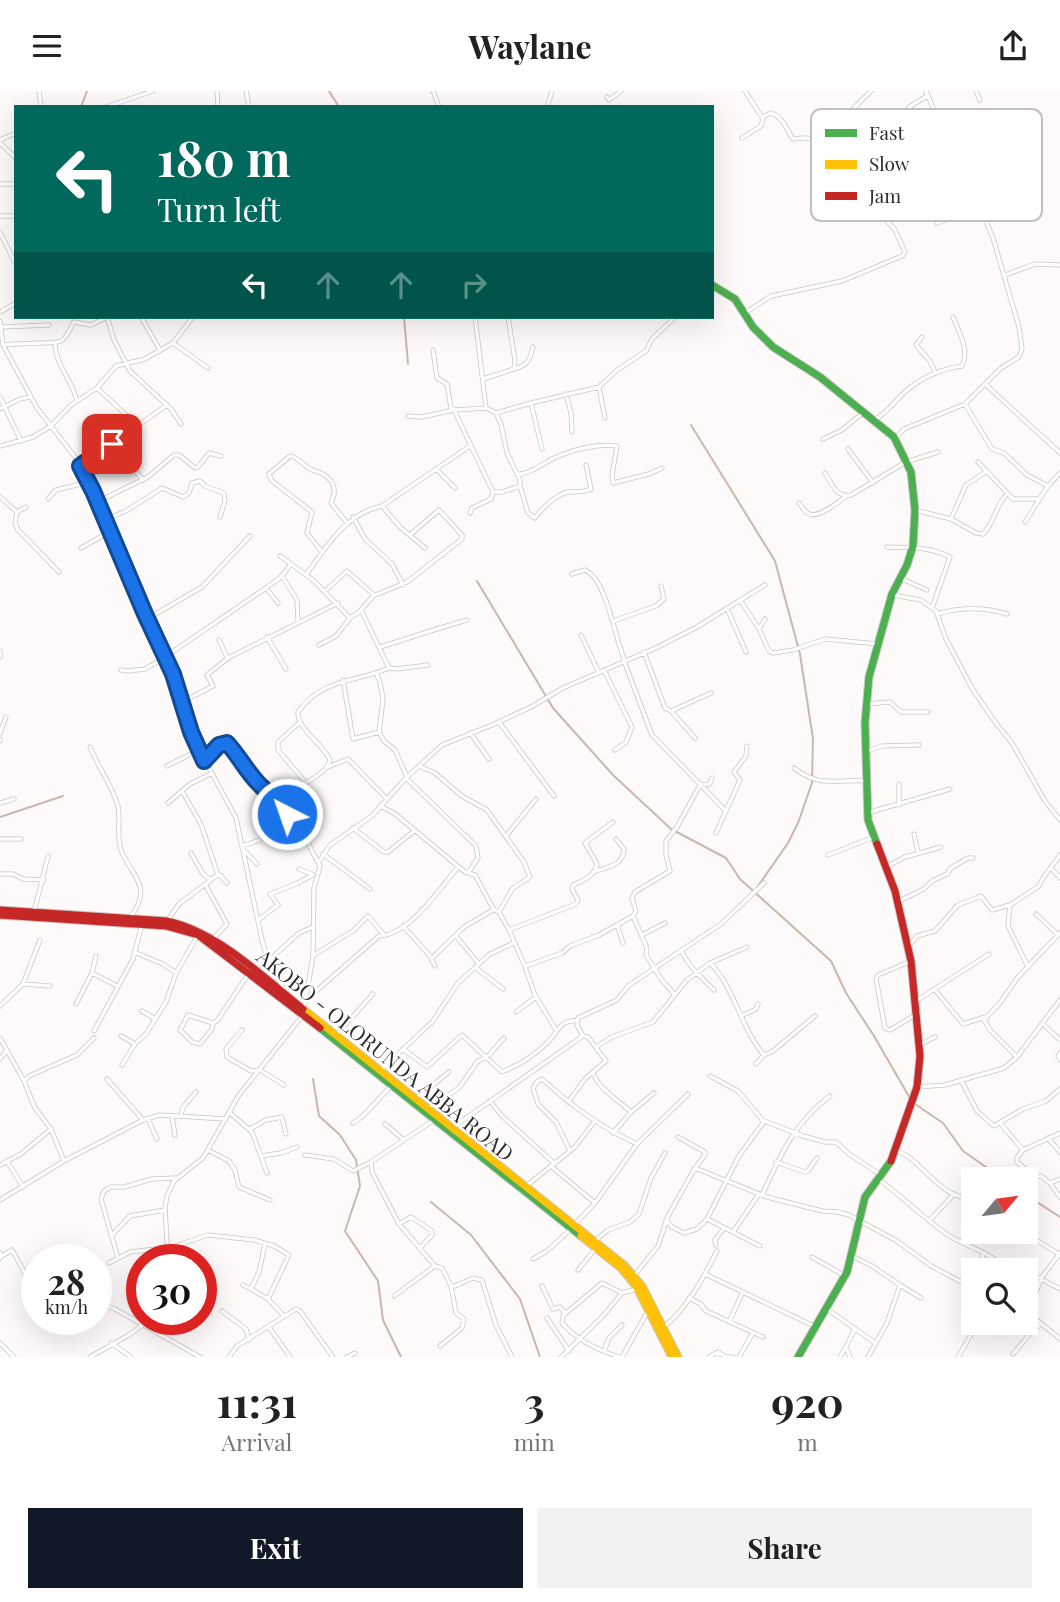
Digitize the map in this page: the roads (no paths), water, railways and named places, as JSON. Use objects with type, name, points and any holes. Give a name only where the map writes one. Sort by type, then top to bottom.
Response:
[{"type":"main road","points":[[714,286],[735,299],[753,327],[773,347],[820,377],[894,437],[911,472],[915,510],[913,546],[892,594],[869,677],[866,704],[866,781],[867,813],[897,902],[911,961],[919,1045],[917,1087],[893,1158],[865,1197],[845,1276],[798,1357]]},
{"type":"main road","name":"AKOBO - OLORUNDA ABBA ROAD","points":[[0,912],[167,921],[189,926],[213,939],[391,1086],[634,1276],[663,1328],[675,1357]]},
{"type":"main road","name":"AKOBO - OLORUNDA ABBA ROAD","points":[[0,912],[166,926],[198,936],[335,1035],[359,1058],[428,1108],[572,1227]]},
{"type":"main road","name":"AKOBO - OLORUNDA ABBA ROAD","points":[[604,1252],[637,1289],[675,1357]]},
{"type":"street","points":[[112,105],[153,91]]},
{"type":"street","points":[[607,97],[609,100],[621,91]]},
{"type":"street","points":[[742,138],[761,126],[762,117],[745,91]]},
{"type":"street","points":[[853,109],[871,91]]},
{"type":"street","points":[[976,91],[981,100]]},
{"type":"street","points":[[907,109],[926,93],[933,109]]},
{"type":"street","points":[[762,117],[771,113],[777,115],[793,139],[811,138]]},
{"type":"street","points":[[0,141],[14,157]]},
{"type":"street","points":[[745,313],[771,296],[842,281],[902,256],[905,252],[895,230],[887,221]]},
{"type":"street","points":[[937,223],[942,221]]},
{"type":"street","points":[[894,440],[904,429],[965,404],[1001,368],[1019,357],[1022,349],[1019,327],[1005,275],[986,221]]},
{"type":"street","points":[[0,232],[14,261]]},
{"type":"street","points":[[1005,275],[1035,264],[1060,265]]},
{"type":"street","points":[[873,421],[892,408],[908,389],[935,372],[962,366],[965,362],[963,342],[953,317]]},
{"type":"street","points":[[3,345],[55,343],[63,340],[74,319]]},
{"type":"street","points":[[73,324],[77,322],[91,325],[103,319]]},
{"type":"street","points":[[108,319],[125,362],[145,386],[167,405],[181,424]]},
{"type":"street","points":[[142,319],[160,350]]},
{"type":"street","points":[[0,446],[20,441],[51,426],[77,401],[97,388],[107,374],[125,362],[145,359],[173,343],[191,319]]},
{"type":"street","points":[[475,319],[486,408]]},
{"type":"street","points":[[508,319],[516,359],[514,369]]},
{"type":"street","points":[[495,413],[599,387],[616,371],[646,351],[652,339],[673,319]]},
{"type":"street","points":[[0,321],[3,345],[31,397],[89,482],[173,674],[199,750],[236,818],[268,961],[282,985],[284,995]]},
{"type":"street","points":[[2,327],[50,325]]},
{"type":"street","points":[[922,337],[916,345],[930,361],[935,372]]},
{"type":"street","points":[[55,343],[55,355],[69,377],[77,401]]},
{"type":"street","points":[[173,343],[208,368]]},
{"type":"street","points":[[483,380],[523,367],[529,361],[533,347]]},
{"type":"street","points":[[433,349],[437,378],[447,383],[452,408],[493,492],[491,499],[472,508],[470,513]]},
{"type":"street","points":[[986,385],[1060,453]]},
{"type":"street","points":[[599,387],[605,418]]},
{"type":"street","points":[[97,388],[138,426]]},
{"type":"street","points":[[566,394],[572,432]]},
{"type":"street","points":[[0,397],[20,441]]},
{"type":"street","points":[[0,409],[20,399],[31,397]]},
{"type":"street","points":[[531,403],[542,449]]},
{"type":"street","points":[[965,404],[992,449],[1004,453],[1027,475],[1048,486]]},
{"type":"street","points":[[80,466],[167,405]]},
{"type":"street","points":[[408,416],[421,417],[454,410],[486,408],[495,413],[501,424],[507,453],[517,475],[525,506],[535,518],[546,505],[562,494],[587,492],[591,489],[586,465]]},
{"type":"street","points":[[823,439],[842,430],[864,412]]},
{"type":"street","points":[[112,444],[117,445],[122,457],[142,480]]},
{"type":"street","points":[[517,475],[530,473],[561,455],[606,445],[617,446],[613,483],[662,468]]},
{"type":"street","points":[[306,575],[353,517],[367,509],[382,506],[470,446]]},
{"type":"street","points":[[848,449],[873,482]]},
{"type":"street","points":[[799,503],[812,515],[829,508],[906,463],[938,452]]},
{"type":"street","points":[[97,502],[142,480],[176,454],[195,468],[209,453],[221,456]]},
{"type":"street","points":[[322,552],[307,533],[308,523],[313,517],[312,512],[271,480],[269,474],[290,456],[321,473],[335,487],[331,503],[347,523]]},
{"type":"street","points":[[978,462],[1013,499],[1039,499]]},
{"type":"street","points":[[436,469],[455,488]]},
{"type":"street","points":[[951,519],[966,485],[987,471]]},
{"type":"street","points":[[825,473],[839,495],[845,497]]},
{"type":"street","points":[[1025,522],[1048,486],[1060,473]]},
{"type":"street","points":[[104,520],[125,512],[162,488],[183,497],[189,493],[192,483],[200,481],[205,487],[224,493],[225,501],[220,517]]},
{"type":"street","points":[[48,499],[56,489],[89,482]]},
{"type":"street","points":[[493,492],[520,486]]},
{"type":"street","points":[[915,510],[951,519],[983,534],[994,518],[998,502],[1007,494]]},
{"type":"street","points":[[0,497],[16,512]]},
{"type":"street","points":[[382,506],[425,548]]},
{"type":"street","points":[[16,512],[26,507]]},
{"type":"street","points":[[319,645],[336,636],[374,595],[403,585],[462,539],[462,535],[439,510],[410,535]]},
{"type":"street","points":[[16,512],[15,523],[18,530],[59,572]]},
{"type":"street","points":[[353,517],[365,539],[392,564],[403,585]]},
{"type":"street","points":[[81,548],[109,532]]},
{"type":"street","points":[[147,619],[202,587],[250,536]]},
{"type":"street","points":[[887,547],[913,546],[933,549],[950,558],[932,608]]},
{"type":"street","points":[[281,557],[325,591],[351,618]]},
{"type":"street","points":[[121,670],[145,669],[165,657],[266,588],[282,576],[291,564]]},
{"type":"street","points":[[572,574],[585,570],[591,572],[607,603],[618,644],[651,733],[726,811]]},
{"type":"street","points":[[325,591],[347,571],[374,595]]},
{"type":"street","points":[[282,576],[298,600],[299,622]]},
{"type":"street","points":[[900,578],[926,590]]},
{"type":"street","points":[[167,1244],[167,1196],[178,1177],[199,1162],[239,1095],[303,1012],[313,956],[315,875],[321,858],[330,845],[368,819],[442,744],[531,708],[563,688],[697,627],[765,585]]},
{"type":"street","points":[[613,621],[656,606],[664,599],[661,586]]},
{"type":"street","points":[[266,588],[278,603]]},
{"type":"street","points":[[892,594],[921,600],[937,614],[946,639],[973,690],[1012,743],[1045,801],[1060,820]]},
{"type":"street","points":[[740,600],[759,629],[769,651],[773,653],[793,650],[825,639],[878,644]]},
{"type":"street","points":[[182,703],[213,686],[207,675],[228,658],[267,636],[338,603]]},
{"type":"street","points":[[727,608],[746,652]]},
{"type":"street","points":[[937,614],[956,609],[995,610],[1007,614]]},
{"type":"street","points":[[361,610],[389,667],[397,670],[428,665]]},
{"type":"street","points":[[759,629],[765,619]]},
{"type":"street","points":[[380,647],[421,635],[446,624],[467,620]]},
{"type":"street","points":[[581,635],[632,727],[626,742],[615,750]]},
{"type":"street","points":[[267,636],[286,669]]},
{"type":"street","points":[[219,641],[228,658]]},
{"type":"street","points":[[0,651],[0,657]]},
{"type":"street","points":[[644,652],[665,708],[671,711],[695,738]]},
{"type":"street","points":[[328,767],[330,760],[323,747],[299,723],[299,712],[307,702],[331,684],[376,673],[389,667]]},
{"type":"street","points":[[376,673],[383,699],[379,732],[384,741],[396,750],[406,778],[475,846],[478,858],[468,873]]},
{"type":"street","points":[[343,680],[353,739],[379,732]]},
{"type":"street","points":[[671,711],[711,693]]},
{"type":"street","points":[[866,704],[890,702],[901,712],[928,712]]},
{"type":"street","points":[[0,733],[6,717]]},
{"type":"street","points":[[499,722],[554,796]]},
{"type":"street","points":[[299,723],[278,742],[278,750],[304,782]]},
{"type":"street","points":[[470,733],[489,759]]},
{"type":"street","points":[[204,761],[219,745],[227,743],[259,784],[272,794],[295,822],[321,858],[370,889]]},
{"type":"street","points":[[867,751],[882,746],[919,745]]},
{"type":"street","points":[[716,833],[740,780],[734,772],[746,756],[747,746]]},
{"type":"street","points":[[90,747],[117,805],[121,849],[140,882],[138,908],[130,918]]},
{"type":"street","points":[[167,766],[199,750]]},
{"type":"street","points":[[280,805],[304,782],[315,779],[328,767],[348,759],[387,799]]},
{"type":"street","points":[[419,766],[435,773],[462,796],[487,810],[524,862],[530,877],[513,888],[496,911],[464,927],[432,958]]},
{"type":"street","points":[[794,768],[810,779],[825,782],[847,779],[866,781]]},
{"type":"street","points":[[168,803],[212,773]]},
{"type":"street","points":[[524,964],[533,965],[562,953],[570,946],[594,937],[633,916],[636,911],[633,895],[670,871],[666,841],[677,827],[700,785],[709,783],[712,778]]},
{"type":"street","points":[[899,784],[899,805]]},
{"type":"street","points":[[295,822],[302,796],[300,785]]},
{"type":"street","points":[[867,813],[950,789]]},
{"type":"street","points":[[182,791],[201,824],[218,875],[227,883]]},
{"type":"street","points":[[0,803],[14,799]]},
{"type":"street","points":[[506,836],[536,799]]},
{"type":"street","points":[[380,806],[394,813],[458,867],[475,874],[509,930],[536,997],[556,1030]]},
{"type":"street","points":[[596,871],[597,863],[585,843],[613,822]]},
{"type":"street","points":[[353,828],[384,852],[388,852],[414,831]]},
{"type":"street","points":[[915,834],[918,852]]},
{"type":"street","points":[[828,855],[874,837]]},
{"type":"street","points":[[0,839],[21,839]]},
{"type":"street","points":[[509,930],[576,904],[578,900],[572,889],[573,885],[622,858],[624,849],[616,839]]},
{"type":"street","points":[[242,847],[260,840]]},
{"type":"street","points":[[242,847],[257,864]]},
{"type":"street","points":[[886,867],[918,852],[941,848]]},
{"type":"street","points":[[191,853],[203,874],[211,880]]},
{"type":"street","points":[[908,947],[922,934],[935,931],[965,900],[981,896],[992,910],[1010,905],[1035,890],[1060,855]]},
{"type":"street","points":[[34,912],[48,856]]},
{"type":"street","points":[[897,902],[924,889],[932,881],[942,878],[951,868],[973,857]]},
{"type":"street","points":[[307,1000],[366,946],[379,936],[387,936],[403,926],[427,905],[458,867]]},
{"type":"street","points":[[299,869],[315,875]]},
{"type":"street","points":[[1052,869],[1060,878]]},
{"type":"street","points":[[0,874],[44,880]]},
{"type":"street","points":[[199,888],[203,874]]},
{"type":"street","points":[[167,921],[179,904],[218,875]]},
{"type":"street","points":[[258,920],[278,905],[270,894],[315,875]]},
{"type":"street","points":[[403,1049],[428,1067],[462,1035],[500,1071],[506,1071],[543,1047],[567,1021],[577,1021],[582,1016],[617,1000],[628,986],[721,924],[764,883]]},
{"type":"street","points":[[206,885],[227,924],[213,939]]},
{"type":"street","points":[[1010,905],[1008,926],[1028,968]]},
{"type":"street","points":[[935,990],[963,1024],[985,1017],[1059,934],[1036,914]]},
{"type":"street","points":[[313,956],[354,930],[368,916],[384,935]]},
{"type":"street","points":[[633,916],[647,947],[646,955],[674,995]]},
{"type":"street","points":[[642,935],[665,923]]},
{"type":"street","points":[[94,1031],[128,968],[142,924]]},
{"type":"street","points":[[617,925],[623,943]]},
{"type":"street","points":[[403,926],[432,958],[435,966]]},
{"type":"street","points":[[268,961],[299,933],[313,927]]},
{"type":"street","points":[[122,1065],[168,1000],[176,973],[198,936]]},
{"type":"street","points":[[456,936],[477,966],[503,989]]},
{"type":"street","points":[[0,1006],[23,984],[40,940]]},
{"type":"street","points":[[380,1071],[433,1021],[453,988],[490,954],[514,943]]},
{"type":"street","points":[[596,1047],[612,1037],[653,1022],[696,972],[747,947]]},
{"type":"street","points":[[134,951],[176,973]]},
{"type":"street","points":[[682,951],[682,955],[714,990]]},
{"type":"street","points":[[914,1002],[989,954]]},
{"type":"street","points":[[76,1004],[92,973],[96,956]]},
{"type":"street","points":[[911,961],[878,975],[876,979],[886,1028],[890,1030],[915,1015]]},
{"type":"street","points":[[710,963],[764,1055]]},
{"type":"street","points":[[92,973],[117,986]]},
{"type":"street","points":[[213,1023],[188,1014],[180,1030],[192,1042],[200,1044],[249,973]]},
{"type":"street","points":[[23,984],[50,986]]},
{"type":"street","points":[[335,1035],[373,994]]},
{"type":"street","points":[[516,1012],[536,997]]},
{"type":"street","points":[[917,1087],[945,1085],[1004,1067],[1017,1058],[1060,1000]]},
{"type":"street","points":[[741,1016],[753,1011],[758,1004]]},
{"type":"street","points":[[142,1011],[155,1019]]},
{"type":"street","points":[[756,1064],[815,1016]]},
{"type":"street","points":[[985,1017],[985,1024],[1017,1058]]},
{"type":"street","points":[[577,1021],[583,1036]]},
{"type":"street","points":[[1044,1024],[1060,1040]]},
{"type":"street","points":[[243,1030],[226,1049],[225,1054],[251,1071],[260,1070],[284,1086]]},
{"type":"street","points":[[121,1036],[135,1044]]},
{"type":"street","points":[[568,1102],[606,1061],[587,1036],[583,1036]]},
{"type":"street","points":[[452,1128],[583,1036]]},
{"type":"street","points":[[919,1045],[935,1037]]},
{"type":"street","points":[[0,1038],[24,1081],[35,1108],[51,1129],[64,1161]]},
{"type":"street","points":[[24,1081],[29,1076],[76,1055],[94,1038]]},
{"type":"street","points":[[428,1108],[459,1088],[477,1062],[486,1057],[504,1038]]},
{"type":"street","points":[[0,1059],[7,1050]]},
{"type":"street","points":[[1060,1052],[1060,1060]]},
{"type":"street","points":[[415,1098],[449,1072]]},
{"type":"street","points":[[530,1072],[537,1082]]},
{"type":"street","points":[[592,1075],[631,1112]]},
{"type":"street","points":[[710,1076],[738,1091],[762,1120],[794,1133],[825,1142],[836,1142],[948,1235],[992,1258]]},
{"type":"street","points":[[107,1079],[145,1119],[157,1139]]},
{"type":"street","points":[[570,1151],[556,1122],[538,1104],[533,1088],[542,1079],[594,1122],[636,1144]]},
{"type":"street","points":[[961,1080],[977,1111],[994,1126],[1023,1109],[1046,1101],[1060,1089]]},
{"type":"street","points":[[353,1123],[391,1086]]},
{"type":"street","points":[[181,1115],[183,1107],[196,1092]]},
{"type":"street","points":[[613,1133],[631,1112],[654,1093]]},
{"type":"street","points":[[533,1259],[547,1251],[595,1203],[636,1144],[688,1094]]},
{"type":"street","points":[[733,1233],[761,1195],[776,1162],[794,1133],[830,1096]]},
{"type":"street","points":[[490,1101],[502,1116],[595,1203]]},
{"type":"street","points":[[230,1113],[250,1129],[267,1173]]},
{"type":"street","points":[[0,1200],[64,1161],[145,1119],[160,1115],[181,1115],[226,1119]]},
{"type":"street","points":[[172,1117],[175,1135]]},
{"type":"street","points":[[250,1129],[266,1120],[282,1117],[286,1134]]},
{"type":"street","points":[[305,1154],[334,1159],[353,1171],[435,1120]]},
{"type":"street","points":[[666,1220],[672,1227],[686,1233],[701,1227],[762,1120]]},
{"type":"street","points":[[525,1187],[570,1151],[594,1122]]},
{"type":"street","points":[[1000,1123],[1023,1150]]},
{"type":"street","points":[[385,1124],[404,1140]]},
{"type":"street","points":[[0,1165],[20,1154],[51,1129]]},
{"type":"street","points":[[1060,1133],[1023,1150],[1017,1157],[1017,1162],[1035,1177],[1041,1176],[1050,1183],[1060,1197]]},
{"type":"street","points":[[634,1276],[658,1246],[666,1220],[705,1153],[678,1137]]},
{"type":"street","points":[[1048,1138],[1060,1152]]},
{"type":"street","points":[[261,1156],[297,1147]]},
{"type":"street","points":[[208,1150],[229,1161],[235,1170],[239,1187],[270,1200]]},
{"type":"street","points":[[896,1150],[911,1157],[935,1183],[961,1197]]},
{"type":"street","points":[[578,1270],[608,1230],[630,1222],[639,1214],[651,1178],[665,1153]]},
{"type":"street","points":[[776,1162],[805,1172],[817,1158]]},
{"type":"street","points":[[7,1161],[23,1187]]},
{"type":"street","points":[[371,1162],[375,1179],[398,1224],[435,1266],[442,1268],[452,1286],[456,1313],[463,1318],[462,1328],[440,1346]]},
{"type":"street","points":[[695,1168],[761,1195],[822,1211],[838,1212],[897,1241],[931,1266],[961,1282]]},
{"type":"street","points":[[118,1258],[101,1199],[107,1188],[178,1177]]},
{"type":"street","points":[[1050,1183],[1060,1179]]},
{"type":"street","points":[[930,1220],[954,1194]]},
{"type":"street","points":[[111,1236],[130,1216],[165,1210]]},
{"type":"street","points":[[398,1224],[411,1217],[432,1231],[432,1235],[419,1248]]},
{"type":"street","points":[[707,1219],[760,1246]]},
{"type":"street","points":[[716,1245],[715,1240],[724,1228]]},
{"type":"street","points":[[181,1244],[208,1235],[247,1239],[289,1255],[268,1299]]},
{"type":"street","points":[[1038,1241],[1060,1254],[1038,1286]]},
{"type":"street","points":[[251,1289],[259,1272],[265,1244]]},
{"type":"street","points":[[1,1256],[12,1250],[21,1266]]},
{"type":"street","points":[[663,1328],[675,1318],[718,1251]]},
{"type":"street","points":[[982,1252],[983,1258]]},
{"type":"street","points":[[112,1261],[126,1254]]},
{"type":"street","points":[[852,1256],[921,1298]]},
{"type":"street","points":[[812,1257],[845,1276]]},
{"type":"street","points":[[394,1296],[435,1266]]},
{"type":"street","points":[[705,1274],[816,1327]]},
{"type":"street","points":[[452,1286],[473,1278],[482,1280],[493,1318],[512,1357]]},
{"type":"street","points":[[1038,1278],[1060,1289]]},
{"type":"street","points":[[622,1293],[602,1283],[565,1315],[563,1324],[580,1339],[621,1357],[649,1309]]},
{"type":"street","points":[[243,1285],[268,1299],[284,1316]]},
{"type":"street","points":[[868,1357],[894,1305],[900,1285]]},
{"type":"street","points":[[542,1286],[553,1308],[561,1308],[565,1315]]},
{"type":"street","points":[[561,1357],[622,1293],[637,1289]]},
{"type":"street","points":[[729,1322],[743,1292]]},
{"type":"street","points":[[689,1298],[701,1304],[706,1311],[763,1337]]},
{"type":"street","points":[[825,1308],[876,1343]]},
{"type":"street","points":[[229,1357],[237,1346],[293,1309],[300,1311],[333,1357]]},
{"type":"street","points":[[222,1311],[246,1329],[249,1340]]},
{"type":"street","points":[[547,1318],[569,1351]]},
{"type":"street","points":[[1038,1321],[1060,1339]]},
{"type":"street","points":[[1013,1354],[1041,1324]]},
{"type":"street","points":[[604,1351],[609,1338],[622,1325]]},
{"type":"street","points":[[269,1327],[290,1357]]},
{"type":"street","points":[[840,1357],[854,1330]]},
{"type":"street","points":[[739,1357],[753,1333]]},
{"type":"street","points":[[90,1357],[126,1335]]},
{"type":"street","points":[[161,1335],[200,1357]]},
{"type":"street","points":[[958,1357],[971,1335]]},
{"type":"street","points":[[0,1343],[14,1357]]},
{"type":"street","points":[[111,1343],[131,1357]]},
{"type":"street","points":[[846,1347],[850,1357]]},
{"type":"street","points":[[709,1357],[718,1352],[726,1357],[733,1357]]},
{"type":"street","points":[[347,1357],[355,1353]]},
{"type":"waterway","points":[[82,105],[87,91]]},
{"type":"waterway","points":[[329,91],[338,105]]},
{"type":"waterway","points":[[404,319],[408,364]]},
{"type":"waterway","points":[[691,425],[775,561],[800,654],[813,739],[812,783],[798,823],[788,843],[756,889]]},
{"type":"waterway","points":[[477,581],[553,708],[613,775],[671,829],[726,858],[740,879],[831,961],[846,993],[911,1100]]},
{"type":"waterway","points":[[0,817],[63,796]]},
{"type":"waterway","points":[[313,1079],[319,1116],[340,1135],[356,1160],[360,1186],[345,1231],[378,1281],[383,1320],[401,1357]]},
{"type":"waterway","points":[[915,1104],[943,1123],[963,1151],[986,1167]]},
{"type":"waterway","points":[[431,1202],[471,1235],[520,1299],[540,1357]]},
{"type":"waterway","points":[[1038,1203],[1060,1217]]}]
